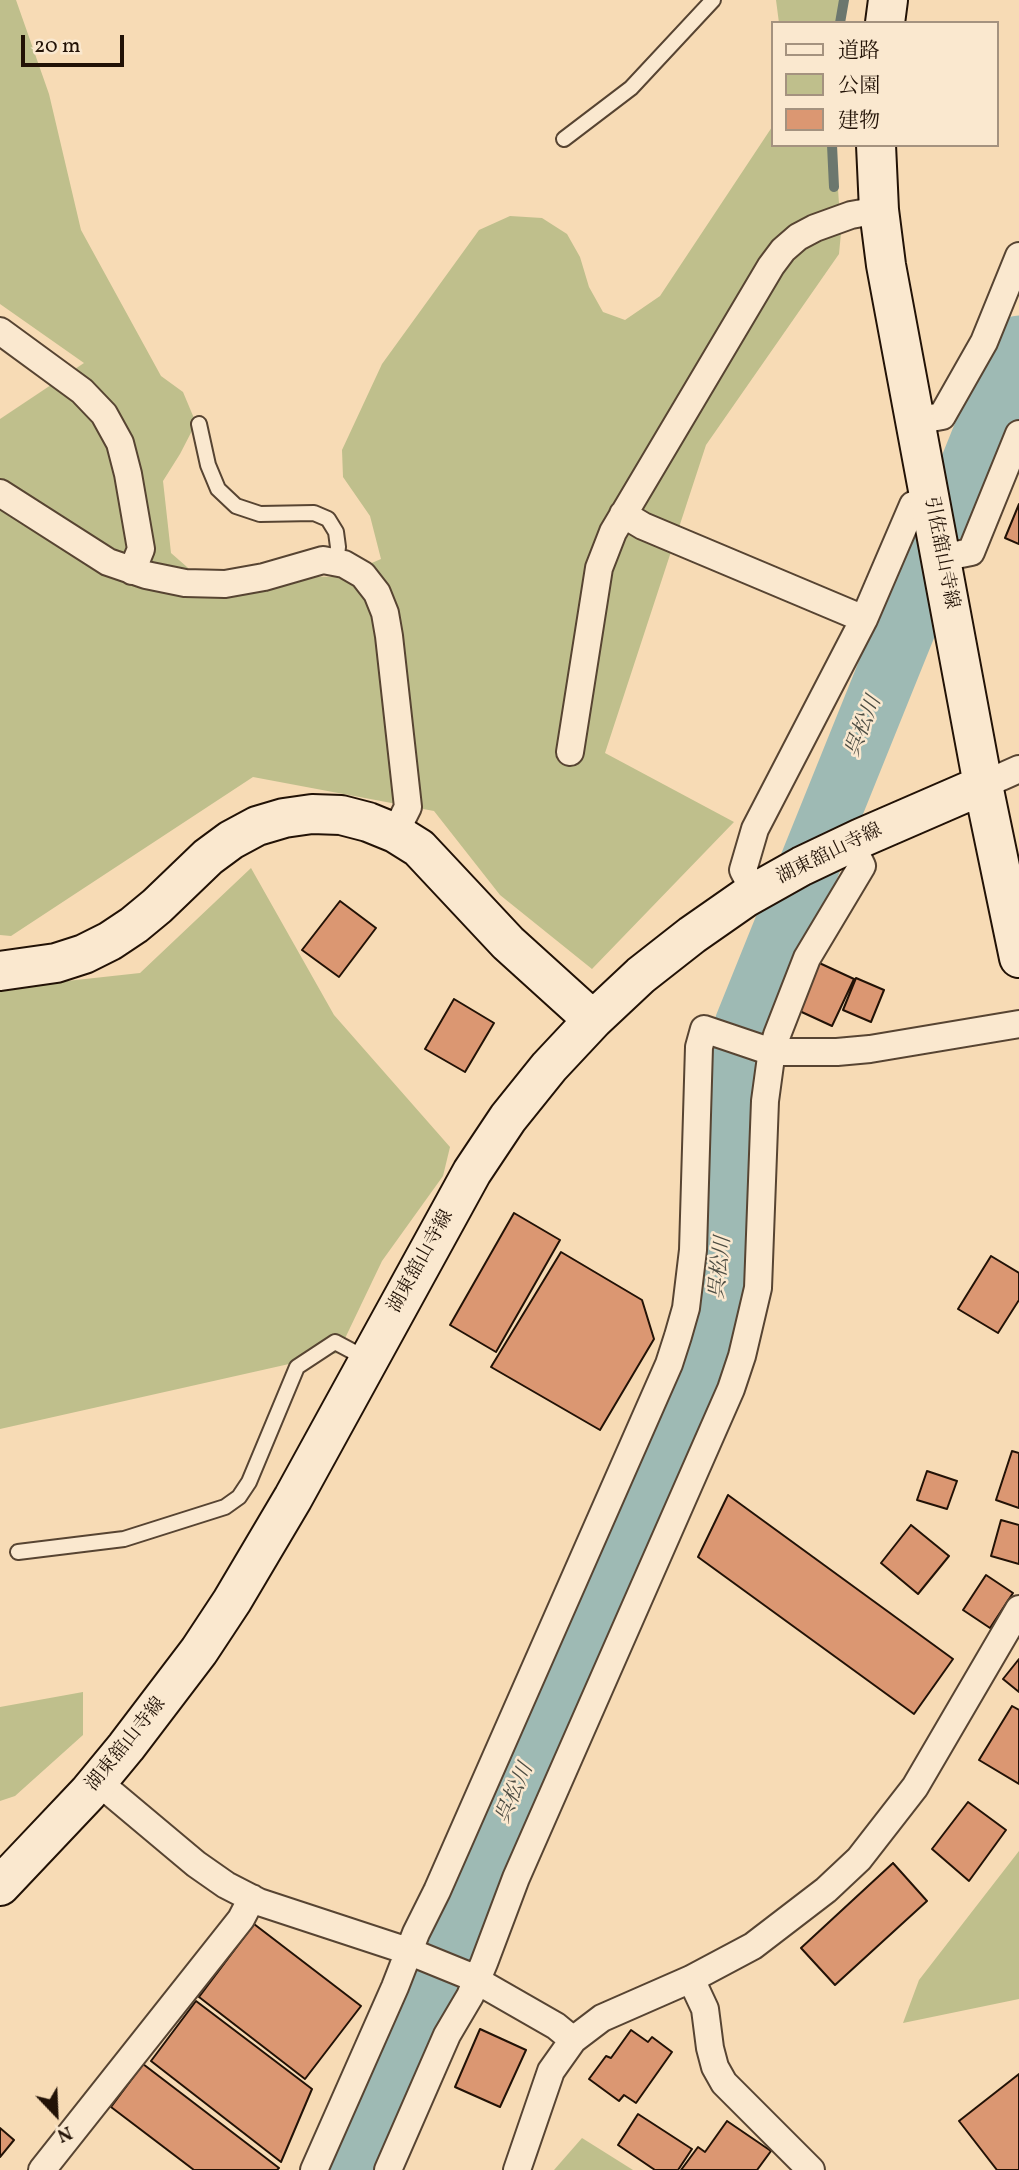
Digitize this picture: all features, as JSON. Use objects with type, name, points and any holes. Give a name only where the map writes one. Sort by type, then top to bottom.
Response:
[{"type":"main road","points":[[885,21],[888,0]]},
{"type":"main road","name":"引佐舘山寺線","points":[[876,147],[879,211],[886,265],[927,498],[950,567],[983,785],[1019,958]]},
{"type":"main road","name":"湖東舘山寺線","points":[[0,1885],[97,1781],[163,1700],[232,1601],[293,1498],[472,1172],[516,1108],[549,1067],[593,1020],[641,975],[692,935],[759,891],[802,866],[983,785]]},
{"type":"main road","points":[[0,971],[56,963],[84,954],[110,941],[149,912],[231,839],[257,826],[284,818],[341,815],[395,833],[426,855],[508,943],[593,1020]]},
{"type":"street","points":[[570,752],[599,568],[613,532],[783,250],[798,237],[815,229],[851,215],[879,211]]},
{"type":"street","points":[[915,421],[942,416],[984,342],[1019,256]]},
{"type":"street","points":[[0,331],[82,391],[104,414],[120,443],[128,474],[141,549],[132,570]]},
{"type":"street","points":[[950,567],[971,552],[1019,435]]},
{"type":"street","points":[[0,493],[108,562],[185,583],[225,584],[264,578],[323,561],[344,564],[363,575],[377,593],[385,613],[408,807],[395,833]]},
{"type":"street","points":[[759,891],[743,870],[755,830],[864,619],[913,505],[927,498]]},
{"type":"street","points":[[624,514],[643,526],[864,619]]},
{"type":"street","points":[[983,785],[1019,769]]},
{"type":"street","points":[[388,2170],[731,1389],[743,1356],[758,1288],[766,1049],[785,1013],[807,958],[862,866],[851,843]]},
{"type":"street","points":[[314,2170],[412,1952],[675,1346],[686,1308],[692,1260],[699,1047],[704,1029],[766,1049],[816,1053],[870,1049],[1019,1024]]},
{"type":"street","points":[[517,2170],[551,2071],[573,2040],[602,2018],[691,1979],[753,1946],[826,1891],[859,1858],[915,1787],[1019,1609]]},
{"type":"street","points":[[97,1781],[196,1864],[226,1885],[295,1915],[340,1927],[412,1952],[472,1978],[556,2025],[573,2040]]},
{"type":"street","points":[[42,2170],[241,1919],[252,1898]]},
{"type":"street","points":[[691,1979],[705,2009],[710,2048],[715,2067],[724,2083],[811,2170]]},
{"type":"lane","points":[[564,139],[631,88],[713,0]]},
{"type":"lane","points":[[199,424],[208,465],[218,489],[236,506],[260,514],[314,513],[327,519],[336,532],[336,563]]},
{"type":"lane","points":[[18,1552],[124,1539],[226,1507],[239,1497],[249,1482],[297,1367],[335,1342],[368,1359]]},
{"type":"green space","points":[[0,0],[16,0],[49,94],[81,230],[161,376],[183,392],[196,423],[163,481],[171,553],[211,588],[290,576],[339,577],[381,559],[370,516],[343,477],[342,450],[382,364],[479,230],[510,216],[542,218],[567,234],[580,257],[589,287],[603,312],[625,320],[660,296],[771,129],[771,147],[835,147],[841,233],[839,254],[706,445],[605,753],[734,822],[592,969],[500,895],[434,811],[253,777],[11,936],[0,935],[0,419],[84,363],[0,304]]},
{"type":"green space","points":[[776,0],[848,0],[844,21],[779,21]]},
{"type":"green space","points":[[251,868],[334,1015],[450,1147],[443,1176],[382,1261],[338,1353],[0,1429],[0,983],[30,985],[140,973]]},
{"type":"green space","points":[[83,1692],[83,1735],[15,1796],[0,1801],[0,1707]]},
{"type":"green space","points":[[1019,1851],[1019,1999],[903,2023],[919,1980]]},
{"type":"green space","points":[[582,2138],[633,2170],[554,2170]]},
{"type":"building","points":[[1019,504],[1019,544],[1005,538]]},
{"type":"building","points":[[340,901],[376,928],[339,977],[302,950]]},
{"type":"building","points":[[815,961],[854,979],[832,1026],[793,1008]]},
{"type":"building","points":[[856,978],[884,990],[871,1022],[843,1010]]},
{"type":"building","points":[[454,999],[494,1023],[465,1072],[425,1049]]},
{"type":"building","points":[[514,1213],[560,1240],[496,1352],[450,1325]]},
{"type":"building","points":[[561,1252],[642,1300],[654,1339],[600,1430],[491,1367]]},
{"type":"building","points":[[991,1256],[1019,1273],[1019,1300],[998,1333],[958,1309]]},
{"type":"building","points":[[1012,1451],[1019,1453],[1019,1508],[996,1500]]},
{"type":"building","points":[[927,1471],[957,1481],[947,1509],[917,1500]]},
{"type":"building","points":[[728,1495],[953,1659],[914,1714],[698,1557]]},
{"type":"building","points":[[1001,1520],[1019,1525],[1019,1564],[991,1556]]},
{"type":"building","points":[[911,1525],[949,1556],[918,1594],[881,1563]]},
{"type":"building","points":[[986,1575],[1013,1593],[990,1628],[963,1610]]},
{"type":"building","points":[[1019,1659],[1019,1692],[1003,1679]]},
{"type":"building","points":[[1012,1706],[1019,1710],[1019,1784],[979,1760]]},
{"type":"building","points":[[968,1802],[1006,1830],[969,1881],[932,1849]]},
{"type":"building","points":[[893,1863],[927,1901],[835,1985],[801,1948]]},
{"type":"building","points":[[254,1924],[361,2006],[305,2079],[199,1997]]},
{"type":"building","points":[[196,2001],[312,2089],[281,2162],[151,2061]]},
{"type":"building","points":[[480,2029],[526,2050],[500,2107],[455,2087]]},
{"type":"building","points":[[631,2030],[648,2042],[652,2037],[672,2052],[636,2103],[624,2095],[619,2101],[589,2079],[606,2056],[611,2058]]},
{"type":"building","points":[[143,2064],[279,2168],[194,2170],[111,2107]]},
{"type":"building","points":[[1019,2074],[1019,2170],[997,2170],[959,2121]]},
{"type":"building","points":[[638,2114],[692,2149],[678,2170],[655,2170],[618,2145]]},
{"type":"building","points":[[727,2121],[771,2151],[757,2170],[681,2170],[698,2147],[705,2152]]},
{"type":"building","points":[[0,2128],[14,2140],[0,2157]]},
{"type":"waterway","points":[[840,21],[844,0]]},
{"type":"waterway","points":[[832,147],[834,187]]},
{"type":"waterway","name":"呉松川","points":[[351,2170],[700,1377],[719,1315],[724,1284],[731,1100],[738,1049],[745,1025],[1019,346]]}]
